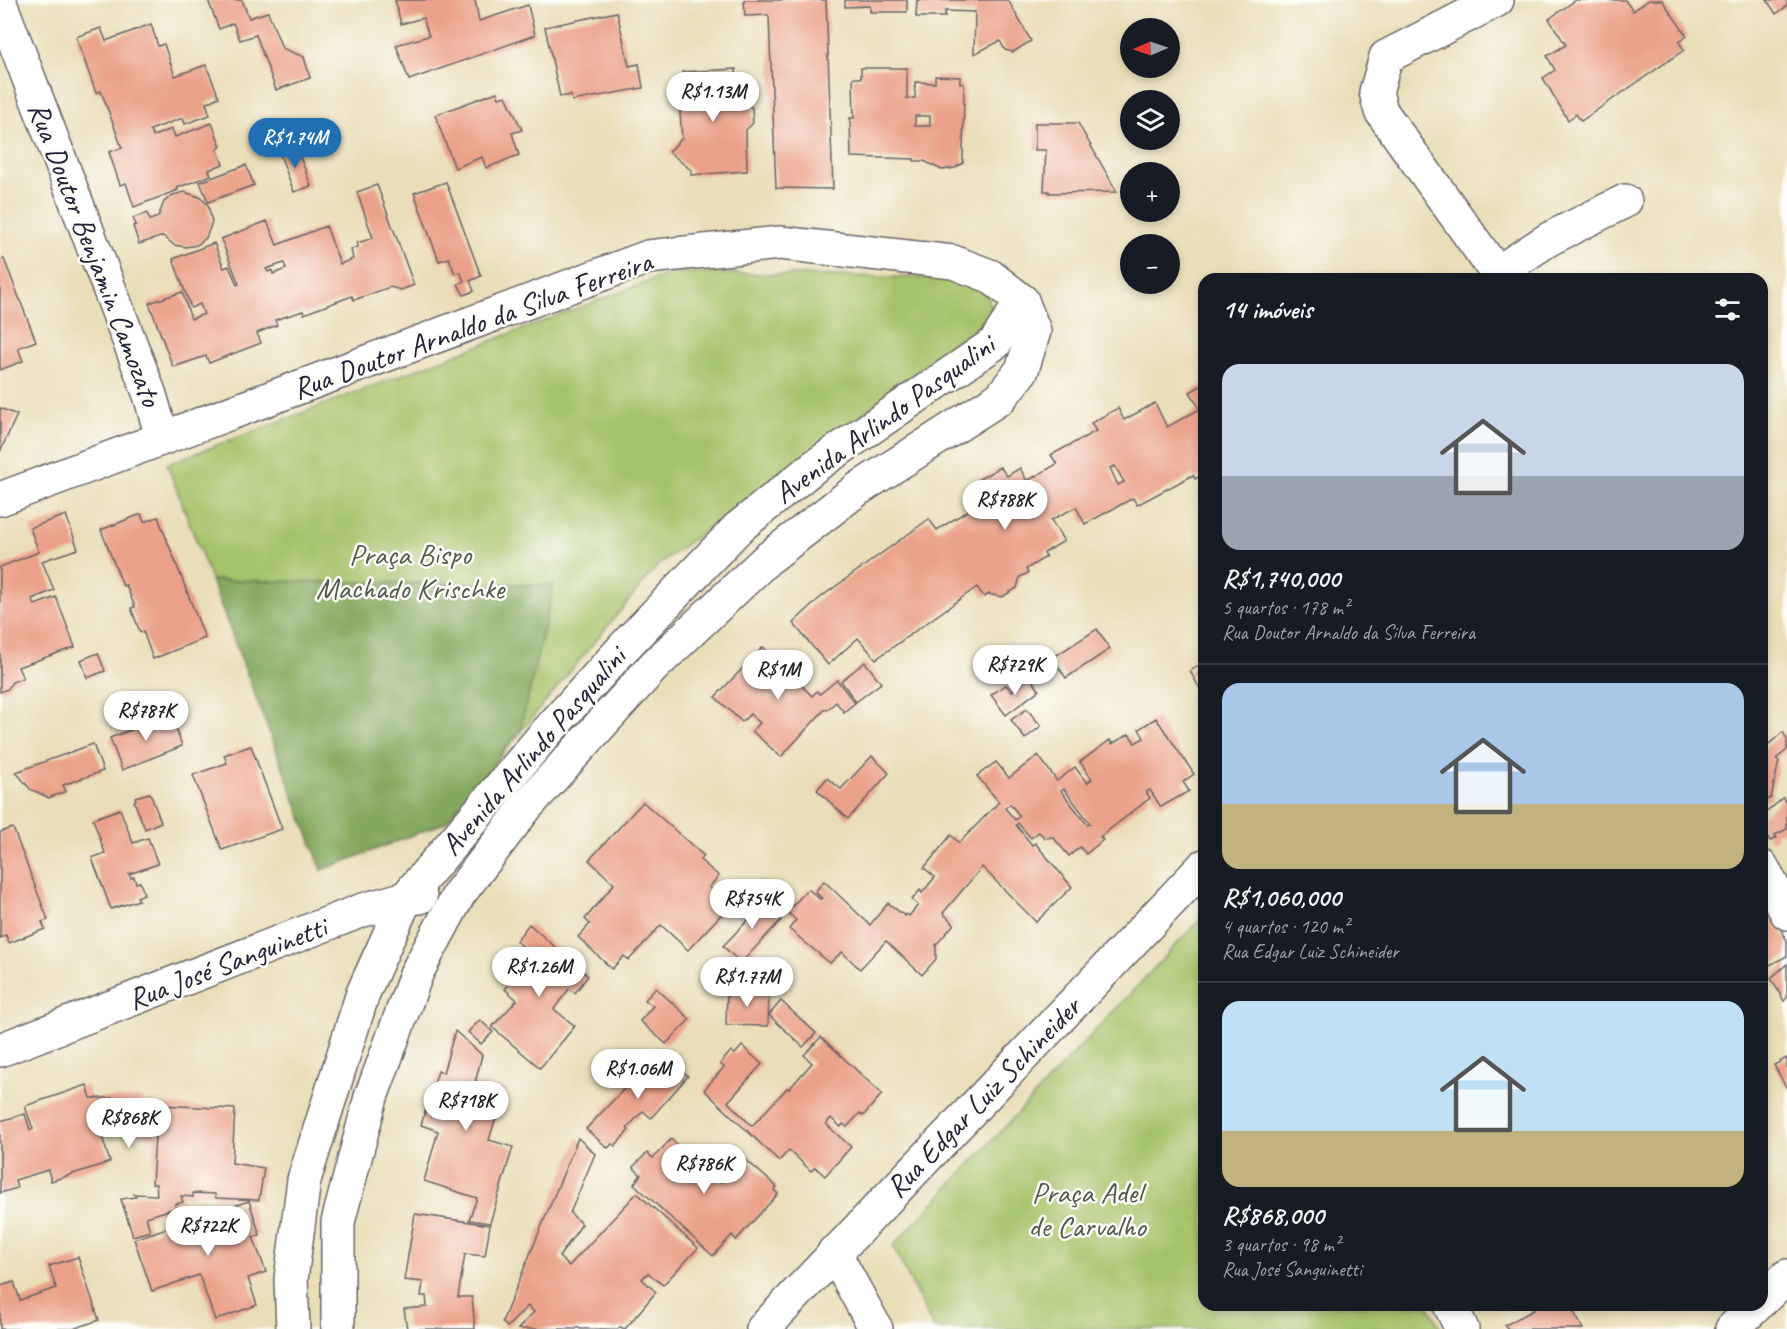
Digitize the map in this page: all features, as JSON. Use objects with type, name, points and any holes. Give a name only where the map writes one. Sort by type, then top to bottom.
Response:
[{"type":"street","points":[[1497,0],[1386,57],[1376,92],[1381,111],[1497,273]]},
{"type":"street","name":"Rua Doutor Benjamin Camozato","points":[[0,3],[150,395],[162,437]]},
{"type":"street","points":[[1503,273],[1549,239],[1625,201]]},
{"type":"street","name":"Rua Doutor Arnaldo da Silva Ferreira","points":[[0,498],[648,257],[780,243],[953,262],[990,276],[1022,301]]},
{"type":"street","name":"Avenida Arlindo Pasqualini","points":[[338,1329],[338,1222],[371,1097],[417,972],[459,894],[526,807],[654,666],[766,560],[858,489],[1000,398],[1022,370],[1034,331],[1022,301]]},
{"type":"street","name":"Avenida Arlindo Pasqualini","points":[[293,1329],[291,1279],[304,1180],[363,993],[406,898],[544,734],[738,528],[815,466],[994,343],[1022,301]]},
{"type":"street","name":"Rua Edgar Luiz Schineider","points":[[763,1329],[1198,872]]},
{"type":"street","points":[[1768,878],[1787,914]]},
{"type":"street","name":"Rua José Sanguinetti","points":[[0,1050],[363,910],[406,898],[459,894]]},
{"type":"street","points":[[381,951],[417,972]]},
{"type":"street","points":[[834,1252],[876,1329]]},
{"type":"street","points":[[1768,1294],[1787,1276]]},
{"type":"street","points":[[1453,1311],[1462,1329]]},
{"type":"street","points":[[1732,1329],[1751,1311]]},
{"type":"green space","name":"Praça Bispo Machado Krischke","points":[[673,272],[982,279],[994,316],[658,565],[446,822],[322,870],[167,464]]},
{"type":"green space","points":[[211,580],[554,585],[520,732],[446,822],[322,870]]},
{"type":"green space","name":"Praça Adel de Carvalho","points":[[1198,921],[1198,1311],[1431,1311],[1441,1329],[934,1329],[893,1246]]},
{"type":"building","points":[[208,0],[242,0],[249,18],[268,12],[282,48],[304,57],[310,78],[276,90],[256,35],[240,40],[233,23],[219,29]]},
{"type":"building","points":[[395,0],[475,0],[479,21],[528,5],[535,35],[409,80],[396,45],[429,36],[423,18],[401,24]]},
{"type":"building","points":[[744,0],[826,0],[833,189],[776,188],[769,17],[768,15],[745,16]]},
{"type":"building","points":[[845,0],[907,0],[907,12],[870,12],[870,6],[845,7]]},
{"type":"building","points":[[917,0],[1008,0],[1031,41],[1013,52],[1005,50],[1000,41],[974,54],[975,12],[945,11],[945,17],[916,17]]},
{"type":"building","points":[[1576,0],[1625,0],[1633,11],[1649,0],[1662,0],[1687,36],[1679,42],[1684,50],[1581,121],[1576,114],[1568,120],[1543,78],[1555,70],[1547,56],[1566,45],[1549,19]]},
{"type":"building","points":[[1767,0],[1787,0],[1787,6],[1776,14]]},
{"type":"building","points":[[617,12],[629,66],[639,64],[643,88],[572,101],[571,95],[560,97],[545,27]]},
{"type":"building","points":[[151,24],[158,46],[164,44],[175,76],[206,65],[219,97],[206,103],[210,115],[185,124],[183,118],[150,130],[153,136],[172,129],[175,137],[212,123],[221,147],[217,149],[223,164],[209,170],[211,175],[134,207],[126,183],[120,185],[109,152],[122,148],[101,91],[96,93],[76,37],[101,28],[106,41]]},
{"type":"building","points":[[861,68],[907,68],[907,99],[915,98],[915,82],[935,83],[935,76],[960,77],[960,83],[964,84],[963,163],[955,168],[942,170],[924,161],[914,161],[914,159],[851,157],[850,118],[854,118],[853,78],[861,78]],"holes":[[[915,116],[930,116],[930,126],[915,126]]]},
{"type":"building","points":[[736,69],[737,82],[742,82],[744,102],[752,108],[753,123],[746,130],[747,171],[691,175],[691,170],[669,152],[682,138],[678,88],[683,88],[682,72]]},
{"type":"building","points":[[497,92],[499,98],[506,96],[522,130],[512,133],[519,155],[486,168],[482,157],[455,168],[435,115]]},
{"type":"building","points":[[1035,123],[1078,123],[1117,192],[1049,193],[1049,191],[1044,191],[1046,150],[1035,150]]},
{"type":"building","points":[[296,146],[311,186],[294,192],[279,152]]},
{"type":"building","points":[[246,165],[254,185],[208,202],[200,182]]},
{"type":"building","points":[[446,182],[481,276],[470,281],[474,291],[464,295],[458,284],[464,281],[460,272],[455,274],[449,258],[439,261],[414,193]]},
{"type":"building","points":[[377,185],[414,285],[401,290],[390,287],[354,300],[352,296],[304,314],[303,311],[275,320],[277,325],[257,333],[261,343],[209,363],[206,356],[173,367],[149,303],[182,292],[191,319],[204,314],[200,304],[191,308],[173,259],[214,243],[224,268],[229,266],[237,285],[239,284],[221,239],[267,221],[277,245],[326,226],[340,264],[353,259],[351,249],[358,247],[357,243],[373,238],[357,192]],"holes":[[[284,263],[286,269],[273,274],[272,270],[268,272],[266,269]]]},
{"type":"building","points":[[184,192],[200,197],[208,205],[212,222],[206,238],[197,245],[186,247],[174,245],[163,236],[139,244],[133,218],[147,213],[150,220],[158,217],[164,202],[173,195]]},
{"type":"building","points":[[4,259],[36,341],[18,348],[23,361],[0,370],[0,260]]},
{"type":"building","points":[[1198,387],[1198,406],[1190,392]]},
{"type":"building","points":[[1155,403],[1167,427],[1198,410],[1198,477],[1195,479],[1193,475],[1137,505],[1133,498],[1085,524],[1076,507],[1051,520],[1064,541],[1044,553],[1046,557],[1026,569],[1028,573],[1020,577],[1017,588],[1002,597],[989,594],[984,597],[977,587],[876,659],[858,638],[828,665],[793,623],[821,597],[929,519],[937,530],[985,500],[974,482],[1000,467],[1007,476],[1020,468],[1027,481],[1057,464],[1051,455],[1096,431],[1091,423],[1118,408],[1124,420]],"holes":[[[1115,466],[1124,482],[1118,485],[1110,468]]]},
{"type":"building","points":[[0,408],[17,415],[0,452]]},
{"type":"building","points":[[141,514],[144,522],[158,517],[205,638],[153,659],[143,631],[140,632],[131,608],[135,607],[126,585],[123,586],[101,530]]},
{"type":"building","points":[[66,515],[78,549],[42,561],[54,590],[32,599],[35,605],[56,597],[75,647],[18,667],[23,678],[12,682],[8,689],[0,692],[0,567],[39,552],[30,528]]},
{"type":"building","points":[[1097,629],[1110,649],[1066,678],[1052,658]]},
{"type":"building","points":[[763,647],[812,696],[817,691],[820,694],[837,680],[855,703],[844,712],[836,702],[827,710],[825,709],[781,757],[752,731],[760,723],[750,714],[742,722],[715,697]]},
{"type":"building","points":[[98,653],[105,671],[87,678],[81,660]]},
{"type":"building","points":[[865,662],[881,683],[856,702],[841,681]]},
{"type":"building","points":[[1198,666],[1198,685],[1190,671]]},
{"type":"building","points":[[1030,677],[1039,690],[1006,715],[991,695],[1006,685],[1012,691]]},
{"type":"building","points":[[1027,709],[1041,726],[1025,739],[1011,720]]},
{"type":"building","points":[[171,714],[182,746],[122,770],[110,738]]},
{"type":"building","points":[[1156,718],[1194,774],[1183,782],[1189,791],[1161,807],[1150,790],[1146,792],[1150,798],[1100,837],[1103,840],[1086,854],[1080,847],[1069,856],[1053,837],[1045,838],[1039,832],[1031,838],[1018,823],[1016,825],[1032,845],[1035,843],[1072,887],[1036,922],[982,867],[943,913],[954,924],[936,945],[936,959],[922,975],[886,941],[860,969],[842,952],[830,963],[789,929],[796,920],[787,912],[808,889],[820,899],[822,898],[815,892],[824,881],[870,925],[888,903],[905,916],[906,914],[909,916],[918,905],[912,900],[920,890],[922,893],[935,877],[924,868],[951,835],[959,843],[999,802],[977,776],[996,762],[1009,778],[1038,755],[1057,781],[1075,767],[1087,783],[1092,779],[1080,762],[1110,740],[1112,744],[1129,734],[1135,743],[1144,738],[1139,729]],"holes":[[[1064,789],[1090,823],[1087,824],[1061,791]],[[1010,804],[1020,816],[1015,820],[1005,808]]]},
{"type":"building","points":[[1783,732],[1787,740],[1787,750],[1776,759],[1779,761],[1771,798],[1768,799],[1768,745]]},
{"type":"building","points":[[93,744],[103,771],[63,785],[66,791],[49,798],[30,789],[16,772]]},
{"type":"building","points":[[251,746],[282,829],[222,850],[193,775],[227,763],[224,755]]},
{"type":"building","points":[[872,756],[889,773],[848,819],[817,790],[827,778],[841,789]]},
{"type":"building","points":[[150,793],[161,822],[145,829],[134,801],[135,797]]},
{"type":"building","points":[[1783,798],[1787,804],[1787,829],[1775,835],[1777,838],[1770,841],[1768,838],[1768,811]]},
{"type":"building","points":[[643,802],[704,856],[700,860],[719,876],[709,887],[730,905],[688,950],[661,925],[629,960],[624,956],[612,969],[578,937],[590,924],[585,919],[614,884],[589,860]]},
{"type":"building","points":[[120,809],[133,843],[148,838],[158,864],[129,874],[131,878],[134,877],[136,883],[140,882],[144,894],[137,897],[139,900],[111,909],[92,858],[105,853],[93,819]]},
{"type":"building","points":[[13,828],[48,920],[42,922],[45,929],[9,943],[6,935],[0,938],[0,832]]},
{"type":"building","points":[[755,897],[781,920],[741,963],[723,946],[750,918],[742,911]]},
{"type":"building","points":[[1768,904],[1787,941],[1787,956],[1768,966]]},
{"type":"building","points":[[529,924],[588,976],[575,993],[569,989],[554,1009],[575,1026],[540,1068],[492,1027],[517,1000],[505,989],[516,977],[509,971],[526,949],[516,941]]},
{"type":"building","points":[[1787,964],[1787,998],[1784,1001],[1771,978]]},
{"type":"building","points":[[656,988],[690,1019],[666,1044],[640,1021],[653,1006],[645,1000]]},
{"type":"building","points":[[727,989],[769,991],[768,1026],[726,1025]]},
{"type":"building","points":[[781,1001],[816,1033],[803,1047],[769,1015]]},
{"type":"building","points":[[480,1020],[493,1032],[481,1044],[468,1032]]},
{"type":"building","points":[[455,1031],[482,1055],[475,1083],[504,1091],[489,1140],[513,1147],[490,1223],[469,1220],[477,1198],[424,1181],[438,1131],[421,1125],[438,1071],[443,1073]]},
{"type":"building","points":[[821,1037],[882,1094],[863,1116],[860,1113],[847,1127],[843,1124],[841,1127],[831,1118],[826,1124],[851,1147],[825,1176],[815,1167],[811,1171],[789,1150],[779,1161],[704,1090],[724,1067],[720,1064],[731,1051],[735,1054],[742,1046],[762,1064],[728,1102],[752,1126],[812,1063],[804,1055]]},
{"type":"building","points":[[660,1051],[688,1076],[651,1118],[643,1111],[627,1128],[629,1130],[615,1146],[612,1144],[608,1148],[586,1129]]},
{"type":"building","points":[[1787,1058],[1787,1089],[1774,1065]]},
{"type":"building","points":[[87,1085],[91,1098],[143,1098],[143,1104],[235,1109],[232,1163],[264,1168],[259,1200],[216,1198],[215,1194],[193,1193],[193,1197],[181,1196],[183,1202],[175,1204],[176,1208],[146,1217],[150,1231],[133,1236],[121,1199],[136,1197],[134,1194],[157,1195],[156,1184],[152,1184],[155,1136],[141,1135],[141,1125],[98,1124],[110,1162],[51,1181],[48,1170],[15,1180],[17,1188],[0,1193],[0,1121],[25,1114],[30,1130],[33,1129],[25,1106]]},
{"type":"building","points":[[578,1138],[595,1154],[570,1213],[582,1224],[559,1257],[569,1266],[637,1193],[698,1248],[663,1285],[648,1273],[642,1279],[656,1292],[625,1329],[620,1327],[618,1329],[580,1329],[578,1327],[576,1329],[518,1329],[534,1312],[528,1306],[507,1327],[502,1322]]},
{"type":"building","points":[[671,1139],[701,1168],[704,1165],[721,1182],[744,1158],[777,1187],[774,1190],[778,1194],[736,1240],[732,1235],[713,1256],[634,1184],[641,1175],[633,1167],[647,1153],[653,1158]]},
{"type":"building","points":[[249,1201],[260,1235],[253,1237],[266,1272],[248,1278],[257,1305],[215,1320],[199,1275],[152,1291],[134,1239],[176,1225],[178,1229],[188,1225],[187,1221]]},
{"type":"building","points":[[415,1214],[490,1225],[485,1256],[465,1254],[458,1297],[472,1297],[475,1329],[407,1329],[404,1309],[427,1307],[426,1296],[421,1296],[423,1282],[404,1280]]},
{"type":"building","points":[[78,1257],[99,1320],[73,1329],[0,1329],[0,1286],[14,1282],[20,1300],[56,1288],[49,1266]]},
{"type":"building","points":[[1532,1311],[1573,1311],[1583,1329],[1508,1329],[1505,1325]]}]
